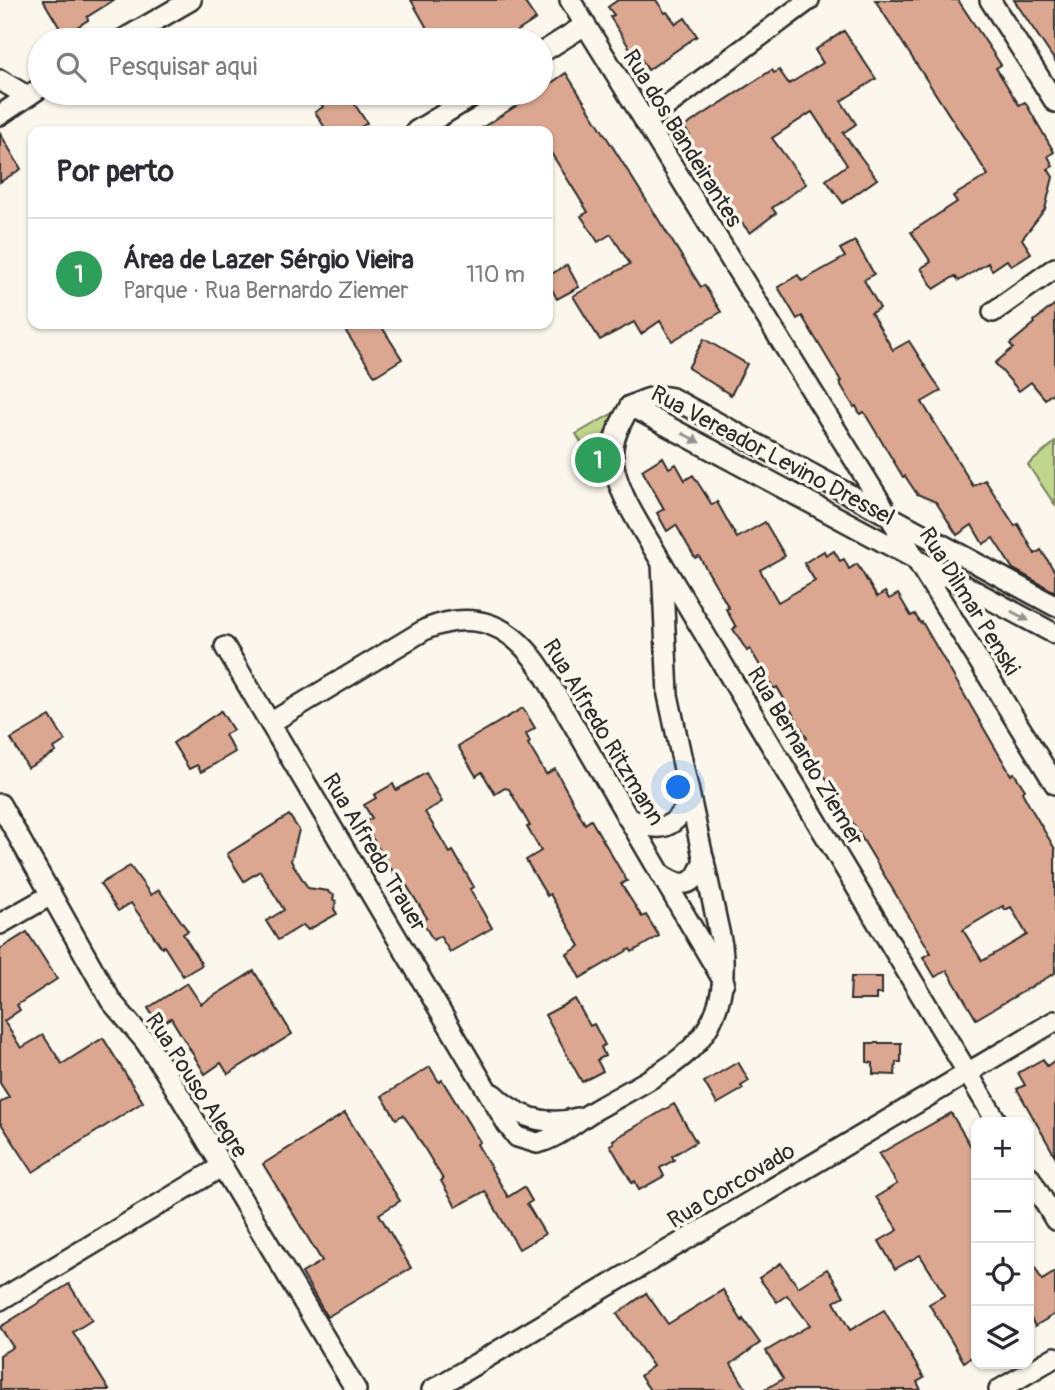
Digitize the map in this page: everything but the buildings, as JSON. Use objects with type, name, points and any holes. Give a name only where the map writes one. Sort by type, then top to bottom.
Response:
[{"type":"street","points":[[143,28],[191,0]]},
{"type":"street","name":"Rua dos Bandeirantes","points":[[570,0],[755,301]]},
{"type":"street","points":[[645,122],[809,0]]},
{"type":"street","points":[[990,0],[1055,102]]},
{"type":"street","points":[[553,45],[585,25]]},
{"type":"street","points":[[0,80],[28,90]]},
{"type":"street","points":[[0,115],[28,96]]},
{"type":"street","points":[[424,126],[458,105]]},
{"type":"street","points":[[993,312],[1055,268]]},
{"type":"street","name":"Rua Dilmar Penski","points":[[755,301],[1055,784]]},
{"type":"street","name":"Rua Vereador Levino Dressel","points":[[631,406],[649,397],[662,395],[672,398],[1055,606]]},
{"type":"street","name":"Rua Vereador Levino Dressel","points":[[631,406],[1055,634]]},
{"type":"street","name":"Rua Bernardo Ziemer","points":[[631,406],[618,429],[613,459],[622,491],[662,563],[994,1117]]},
{"type":"street","points":[[594,1110],[544,1142],[528,1142],[528,1135],[534,1128],[545,1122],[560,1123],[576,1119],[662,1072],[688,1052],[714,1016],[724,983],[722,945],[668,695],[662,563]]},
{"type":"street","name":"Rua Alfredo Ritzmann","points":[[270,723],[426,629],[457,620],[476,621],[509,633],[531,653],[724,983]]},
{"type":"street","name":"Rua Alfredo Trauer","points":[[225,647],[507,1124],[517,1136],[528,1142]]},
{"type":"street","points":[[627,817],[646,827],[658,828],[680,818],[690,801]]},
{"type":"street","name":"Rua Pouso Alegre","points":[[0,804],[111,1001],[145,1041],[356,1390]]},
{"type":"street","points":[[660,873],[675,882],[691,882],[698,876],[704,860]]},
{"type":"street","points":[[0,924],[51,895]]},
{"type":"street","name":"Rua Corcovado","points":[[432,1390],[1055,1021]]},
{"type":"street","name":"Rua Alfredo Trauer","points":[[482,1082],[507,1106],[545,1122]]},
{"type":"street","points":[[0,1300],[221,1167]]},
{"type":"street","points":[[1031,1180],[1055,1220]]},
{"type":"street","points":[[999,1390],[1055,1357]]},
{"type":"green space","points":[[615,412],[604,453],[606,472],[614,494],[576,434]]},
{"type":"green space","points":[[1055,442],[1055,505],[1028,465]]},
{"type":"place","name":"Área de Lazer Sérgio Vieira","points":[[598,460]]}]
